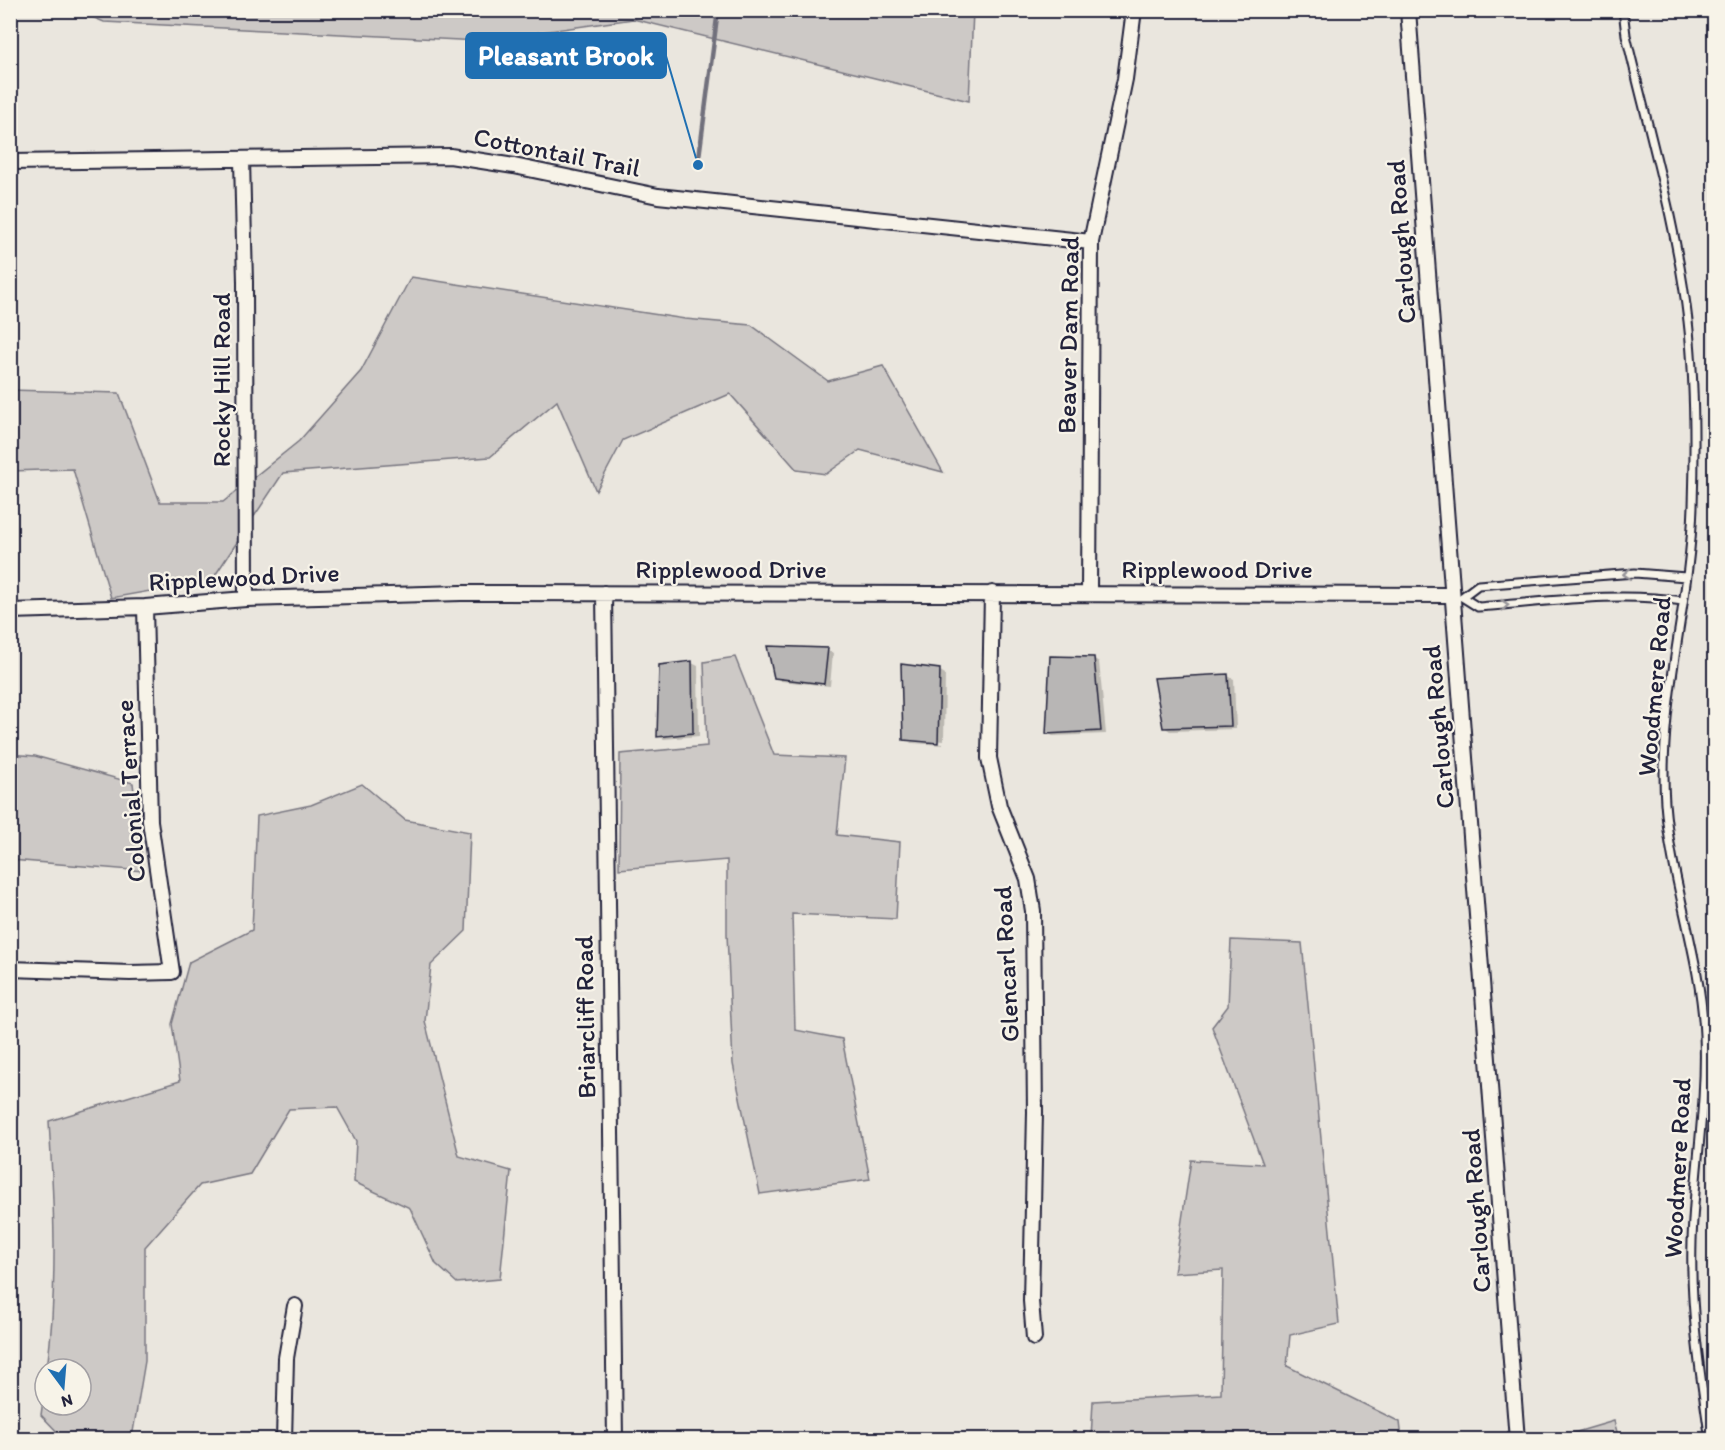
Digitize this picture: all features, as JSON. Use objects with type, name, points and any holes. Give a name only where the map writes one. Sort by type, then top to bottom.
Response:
[{"type":"street","name":"Beaver Dam Road","points":[[1089,593],[1091,242],[1125,79],[1134,10]]},
{"type":"street","name":"Carlough Road","points":[[1408,10],[1457,596],[1517,1440]]},
{"type":"street","name":"Cottontail Trail","points":[[10,162],[450,156],[514,166],[658,196],[1091,242]]},
{"type":"street","name":"Rocky Hill Road","points":[[242,160],[245,282],[246,599]]},
{"type":"street","name":"Ripplewood Drive","points":[[10,611],[146,607],[246,599],[461,593],[1089,593],[1457,596]]},
{"type":"street","name":"Briarcliff Road","points":[[604,593],[615,1440]]},
{"type":"street","name":"Glencarl Road","points":[[992,593],[989,758],[999,806],[1028,879],[1033,911],[1035,1112],[1031,1301],[1034,1338]]},
{"type":"street","name":"Colonial Terrace","points":[[10,969],[172,972],[150,821],[146,607]]},
{"type":"street","points":[[284,1440],[286,1358],[295,1306]]},
{"type":"lane","name":"Woodmere Road","points":[[1623,10],[1626,35],[1670,223],[1688,320],[1695,418],[1693,510],[1665,746],[1665,802],[1675,882],[1696,972],[1705,1034],[1692,1243],[1696,1342],[1710,1440]]},
{"type":"lane","points":[[1457,596],[1478,585],[1635,573],[1686,577]]},
{"type":"lane","points":[[1457,596],[1478,607],[1618,596],[1648,596],[1683,601]]},
{"type":"shaded area","points":[[78,11],[973,11],[969,101],[633,19],[479,41],[104,22]]},
{"type":"shaded area","points":[[411,277],[685,319],[751,325],[828,381],[883,366],[943,472],[860,450],[826,474],[797,470],[730,394],[623,440],[596,491],[557,401],[490,457],[283,473],[212,580],[111,598],[73,469],[11,471],[10,390],[119,393],[160,502],[223,502],[299,441],[361,371]]},
{"type":"shaded area","points":[[735,657],[774,755],[845,758],[837,835],[900,842],[896,919],[792,914],[795,1030],[842,1039],[870,1179],[760,1194],[733,1064],[727,934],[727,860],[619,869],[620,754],[707,746],[704,662]]},
{"type":"shaded area","points":[[10,754],[35,756],[133,783],[143,871],[11,860]]},
{"type":"shaded area","points":[[362,784],[405,820],[470,832],[466,931],[431,965],[425,1021],[459,1156],[511,1171],[500,1279],[457,1283],[436,1264],[410,1208],[354,1182],[356,1141],[337,1107],[289,1109],[250,1174],[200,1185],[145,1247],[145,1361],[133,1432],[107,1439],[64,1439],[43,1417],[93,1417],[93,1357],[48,1357],[54,1276],[49,1121],[180,1081],[172,1024],[189,962],[252,930],[257,816],[311,805]]},
{"type":"shaded area","points":[[1231,940],[1302,943],[1339,1324],[1290,1335],[1287,1366],[1400,1422],[1402,1439],[1091,1439],[1093,1401],[1221,1394],[1223,1270],[1174,1273],[1191,1160],[1263,1164],[1212,1027],[1228,1006]]},
{"type":"shaded area","points":[[1614,1421],[1619,1439],[1553,1439]]},
{"type":"building","points":[[767,646],[828,648],[824,684],[774,678]]},
{"type":"building","points":[[1050,656],[1094,657],[1101,731],[1046,734]]},
{"type":"building","points":[[692,661],[693,733],[657,737],[659,665]]},
{"type":"building","points":[[901,664],[940,669],[938,743],[903,740]]},
{"type":"building","points":[[1228,674],[1231,726],[1163,728],[1154,678]]},
{"type":"waterway","points":[[698,165],[718,10]]},
{"type":"place","name":"Pleasant Brook","points":[[698,165]]}]
